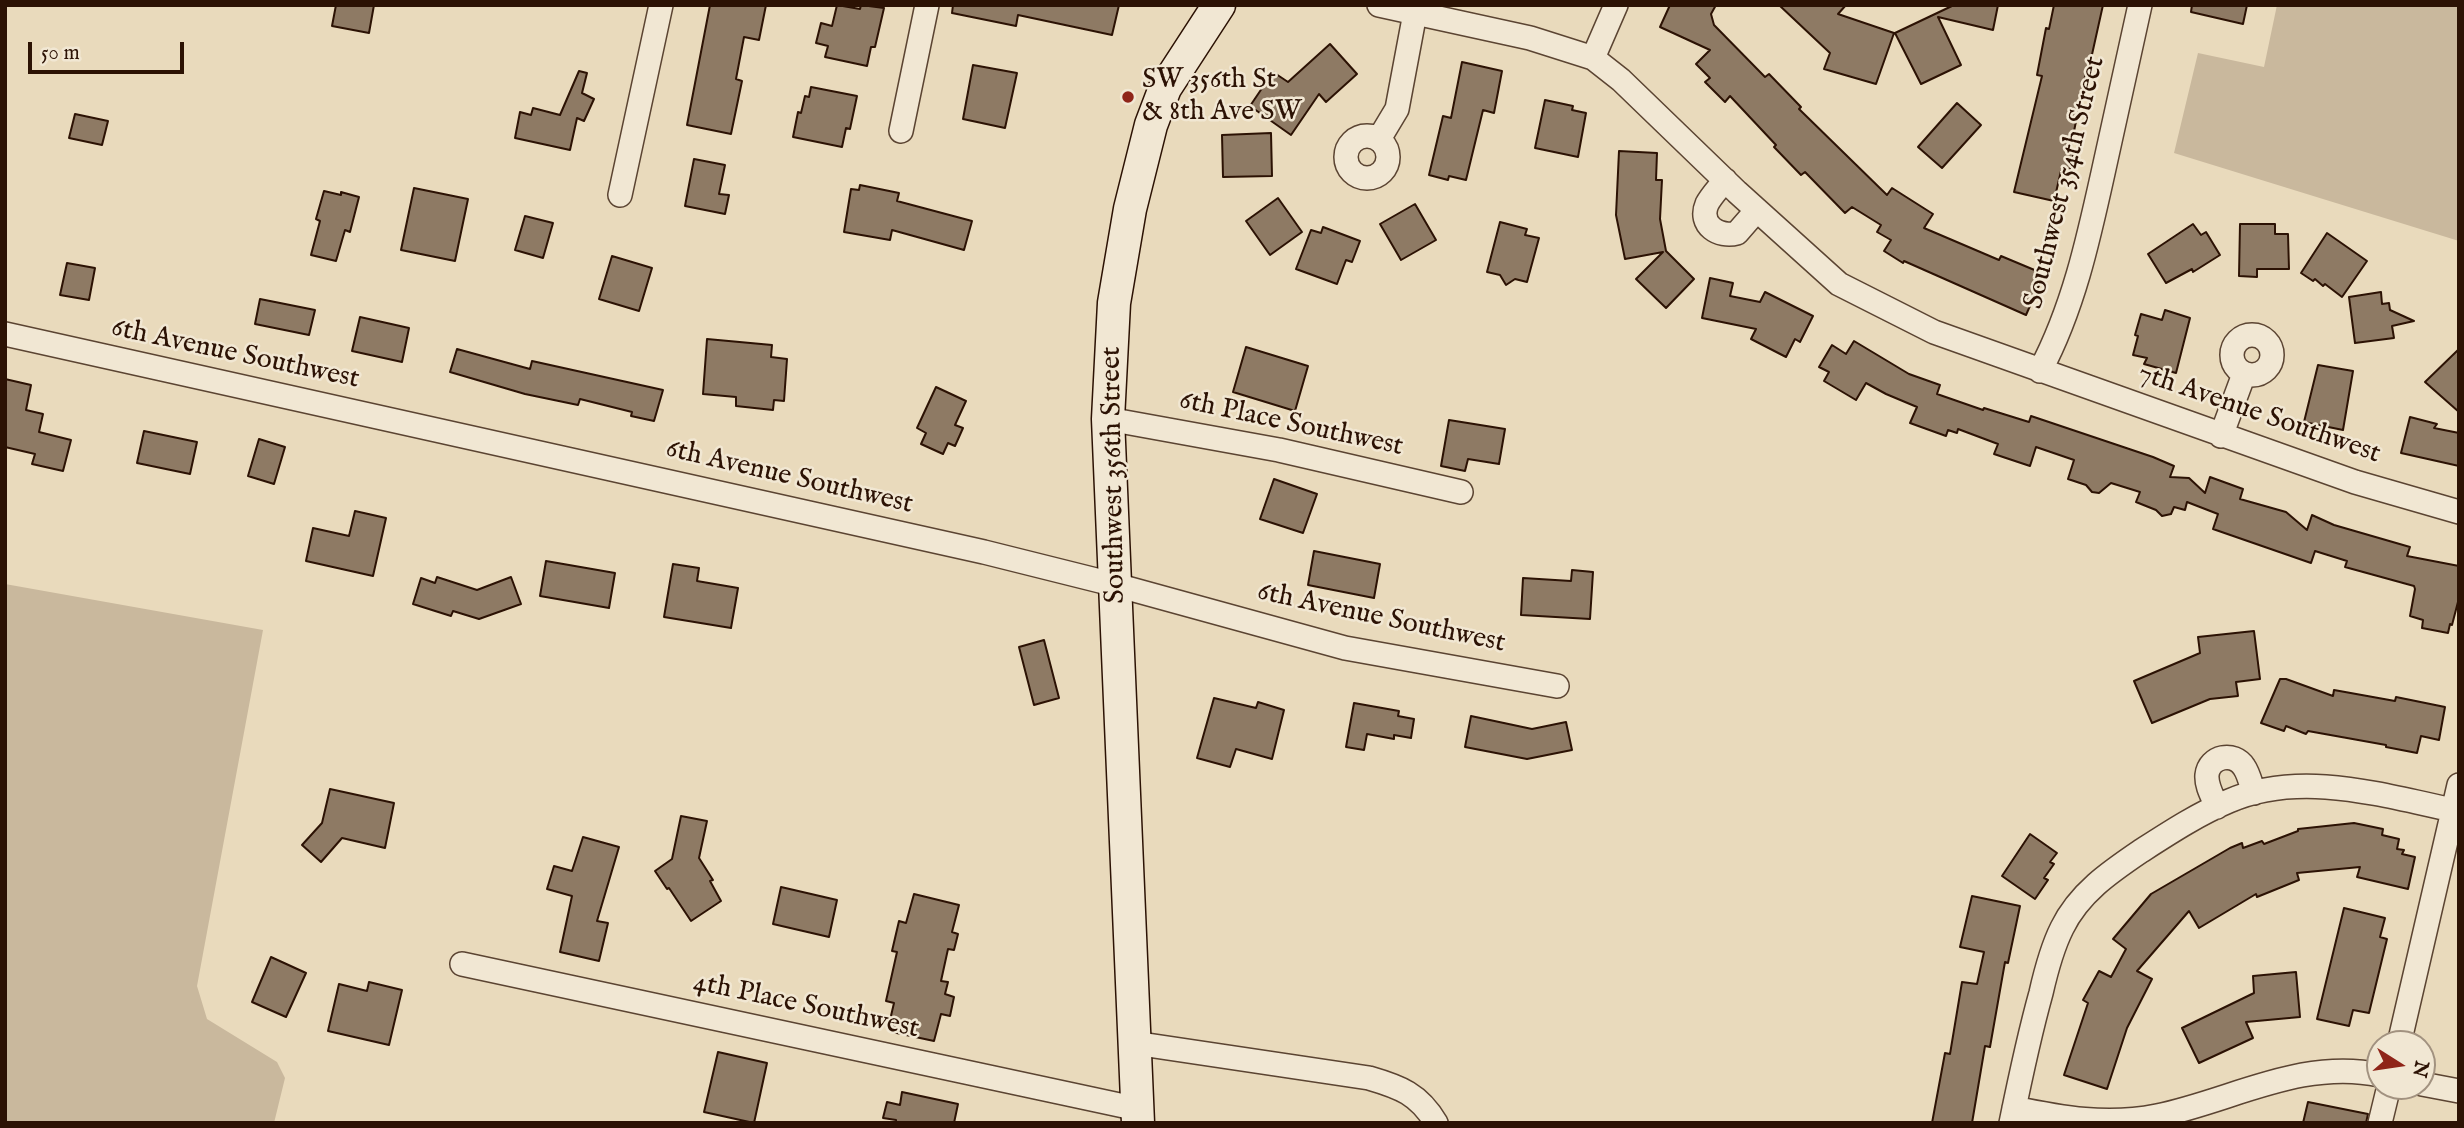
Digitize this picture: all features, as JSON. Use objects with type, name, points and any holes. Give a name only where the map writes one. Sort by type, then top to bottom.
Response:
[{"type":"main road","name":"Southwest 356th Street","points":[[1138,1116],[1108,419],[1114,303],[1130,209],[1151,125],[1165,88],[1219,5]]},
{"type":"street","points":[[620,195],[661,5]]},
{"type":"street","points":[[901,131],[927,5]]},
{"type":"street","points":[[1379,5],[1517,34],[1593,58],[1616,5]]},
{"type":"street","name":"Southwest 354th Street","points":[[2040,372],[2055,342],[2074,290],[2090,233],[2140,5]]},
{"type":"street","points":[[1379,139],[1397,109],[1415,13]]},
{"type":"street","name":"7th Avenue Southwest","points":[[1593,58],[1630,88],[1839,285],[1934,332],[2040,372],[2355,482],[2459,512]]},
{"type":"street","points":[[1725,180],[1707,204],[1705,211],[1706,219],[1714,231],[1721,234],[1737,233],[1757,210]]},
{"type":"street","name":"6th Avenue Southwest","points":[[5,334],[817,514],[1116,585],[1345,648],[1558,686]]},
{"type":"street","points":[[2221,436],[2244,374]]},
{"type":"street","name":"6th Place Southwest","points":[[1108,419],[1279,450],[1461,492]]},
{"type":"street","points":[[2217,807],[2207,779],[2207,771],[2218,759],[2233,758],[2240,762],[2254,793]]},
{"type":"street","points":[[2402,1030],[2459,785]]},
{"type":"street","points":[[2366,1073],[2327,1071],[2283,1079],[2180,1110],[2132,1120],[2087,1122],[2012,1115],[2029,1035],[2051,954],[2063,926],[2097,881],[2121,864],[2168,833],[2217,807],[2254,793],[2297,786],[2365,792],[2453,810]]},
{"type":"street","name":"4th Place Southwest","points":[[461,964],[1138,1116]]},
{"type":"street","points":[[1134,1043],[1369,1078],[1394,1085],[1414,1096],[1428,1109],[1436,1123]]},
{"type":"street","points":[[2436,1087],[2459,1091]]},
{"type":"street","points":[[2381,1123],[2386,1100]]},
{"type":"shaded area","points":[[2277,5],[2459,5],[2459,241],[2174,153],[2198,53],[2264,67]]},
{"type":"shaded area","points":[[5,584],[263,630],[197,986],[207,1019],[277,1062],[285,1078],[274,1123],[5,1123]]},
{"type":"building","points":[[336,5],[374,5],[369,33],[332,26]]},
{"type":"building","points":[[710,5],[766,5],[759,40],[744,37],[736,79],[742,81],[731,134],[687,125]]},
{"type":"building","points":[[837,5],[860,9],[861,5],[884,8],[875,47],[871,47],[867,66],[825,57],[828,46],[816,43],[821,23],[832,26]]},
{"type":"building","points":[[953,5],[1119,5],[1112,35],[1018,15],[1016,26],[952,13]]},
{"type":"building","points":[[1670,5],[1716,5],[1711,14],[1714,25],[1765,77],[1769,74],[1801,107],[1799,109],[1887,195],[1892,188],[1933,214],[1924,228],[1999,260],[2001,256],[2044,274],[2026,315],[1904,261],[1903,263],[1884,251],[1891,240],[1877,232],[1881,225],[1852,207],[1845,213],[1805,172],[1801,175],[1730,96],[1725,102],[1705,82],[1710,78],[1696,64],[1710,50],[1660,27]]},
{"type":"building","points":[[1779,5],[1846,5],[1838,14],[1894,33],[1876,84],[1824,69],[1830,53]]},
{"type":"building","points":[[1954,5],[1998,5],[1993,30],[1938,17],[1961,65],[1921,84],[1895,33]]},
{"type":"building","points":[[2054,5],[2103,5],[2070,151],[2074,152],[2069,174],[2061,171],[2054,201],[2014,192],[2042,76],[2037,75],[2046,28],[2049,29]]},
{"type":"building","points":[[2192,5],[2247,5],[2243,24],[2191,12]]},
{"type":"building","points":[[1330,44],[1357,74],[1326,102],[1319,94],[1291,135],[1250,106],[1273,72],[1288,82]]},
{"type":"building","points":[[1462,62],[1502,71],[1494,113],[1483,110],[1466,180],[1449,176],[1448,180],[1429,175],[1443,116],[1451,118]]},
{"type":"building","points":[[973,65],[1017,73],[1005,128],[963,119]]},
{"type":"building","points":[[579,71],[587,73],[582,93],[594,99],[584,121],[577,118],[570,150],[515,138],[520,112],[531,115],[533,108],[560,115]]},
{"type":"building","points":[[811,87],[857,96],[850,129],[846,128],[842,147],[793,137],[798,112],[801,113],[805,96],[809,97]]},
{"type":"building","points":[[1545,100],[1573,106],[1572,110],[1586,113],[1578,157],[1535,148]]},
{"type":"building","points":[[1957,103],[1981,125],[1942,168],[1918,147]]},
{"type":"building","points":[[75,114],[108,121],[102,145],[69,138]]},
{"type":"building","points":[[1271,133],[1272,176],[1223,177],[1222,135]]},
{"type":"building","points":[[1619,151],[1657,153],[1656,180],[1662,180],[1660,219],[1666,251],[1694,279],[1666,308],[1636,279],[1663,252],[1625,259],[1616,215]]},
{"type":"building","points":[[694,159],[725,165],[719,194],[729,195],[725,214],[685,206]]},
{"type":"building","points":[[860,185],[899,193],[897,201],[972,221],[964,250],[892,230],[890,240],[844,232],[851,189],[859,190]]},
{"type":"building","points":[[414,188],[468,199],[455,261],[401,250]]},
{"type":"building","points":[[324,191],[359,197],[350,232],[345,230],[336,261],[311,255],[320,221],[316,219]]},
{"type":"building","points":[[1278,198],[1302,232],[1270,255],[1246,221]]},
{"type":"building","points":[[1415,204],[1436,240],[1401,260],[1380,224]]},
{"type":"building","points":[[525,216],[553,223],[543,258],[515,250]]},
{"type":"building","points":[[1500,222],[1527,229],[1525,235],[1539,238],[1527,282],[1515,279],[1506,285],[1500,275],[1487,272]]},
{"type":"building","points":[[2193,224],[2201,235],[2206,232],[2220,255],[2193,272],[2192,269],[2166,283],[2148,254]]},
{"type":"building","points":[[2240,224],[2275,224],[2275,234],[2288,234],[2289,269],[2257,269],[2257,277],[2239,276]]},
{"type":"building","points":[[1323,227],[1360,241],[1352,262],[1346,260],[1337,284],[1296,269],[1311,230],[1321,233]]},
{"type":"building","points":[[2327,233],[2367,261],[2342,297],[2325,284],[2323,286],[2301,273]]},
{"type":"building","points":[[612,256],[652,268],[639,311],[599,299]]},
{"type":"building","points":[[67,263],[95,268],[89,300],[60,295]]},
{"type":"building","points":[[1710,278],[1733,283],[1730,296],[1760,302],[1765,292],[1813,316],[1800,342],[1795,339],[1786,357],[1751,339],[1756,329],[1702,318]]},
{"type":"building","points":[[2381,292],[2382,304],[2389,303],[2390,310],[2414,321],[2392,326],[2394,338],[2355,343],[2349,297]]},
{"type":"building","points":[[260,299],[315,310],[309,335],[255,324]]},
{"type":"building","points":[[2165,310],[2190,318],[2176,373],[2144,364],[2147,358],[2133,355],[2141,314],[2162,320]]},
{"type":"building","points":[[360,317],[409,328],[402,362],[352,351]]},
{"type":"building","points":[[707,339],[772,345],[771,357],[787,359],[784,401],[774,400],[773,410],[736,406],[736,397],[703,394]]},
{"type":"building","points":[[1854,341],[1909,374],[1940,385],[1937,394],[2029,422],[2031,416],[2153,457],[2174,466],[2170,477],[2189,478],[2205,493],[2210,477],[2243,489],[2240,499],[2286,512],[2307,530],[2312,515],[2334,525],[2410,547],[2407,556],[2459,566],[2459,598],[2452,625],[2450,624],[2448,633],[2422,628],[2423,620],[2410,616],[2414,586],[2345,567],[2347,561],[2315,551],[2311,563],[2213,529],[2218,514],[2187,502],[2185,510],[2174,507],[2171,514],[2162,516],[2156,510],[2136,502],[2140,492],[2111,483],[2099,493],[2092,492],[2086,485],[2068,479],[2074,460],[2036,447],[2030,466],[1994,454],[1998,444],[1958,429],[1957,433],[1948,430],[1946,436],[1910,423],[1917,407],[1866,383],[1856,400],[1824,381],[1829,372],[1819,367],[1832,345],[1846,354]]},
{"type":"building","points":[[1246,347],[1308,366],[1295,411],[1233,392]]},
{"type":"building","points":[[457,349],[530,369],[532,361],[663,390],[654,421],[631,416],[632,412],[580,399],[578,405],[525,394],[450,372]]},
{"type":"building","points":[[2459,349],[2459,412],[2425,382]]},
{"type":"building","points":[[2318,365],[2353,371],[2343,430],[2304,422]]},
{"type":"building","points":[[5,379],[31,385],[26,410],[43,414],[39,432],[71,440],[63,471],[32,464],[35,454],[5,447]]},
{"type":"building","points":[[936,387],[966,401],[955,425],[963,428],[955,446],[948,443],[943,454],[921,444],[926,433],[917,428]]},
{"type":"building","points":[[2410,417],[2437,424],[2434,428],[2459,433],[2459,466],[2401,453]]},
{"type":"building","points":[[1449,420],[1505,429],[1499,464],[1468,459],[1465,471],[1441,466]]},
{"type":"building","points":[[144,431],[197,442],[190,474],[137,463]]},
{"type":"building","points":[[259,439],[285,447],[274,484],[248,476]]},
{"type":"building","points":[[1274,479],[1317,494],[1303,533],[1260,519]]},
{"type":"building","points":[[355,511],[386,518],[373,576],[306,561],[313,528],[349,536]]},
{"type":"building","points":[[1314,551],[1380,564],[1374,598],[1308,585]]},
{"type":"building","points":[[546,561],[615,573],[609,608],[540,596]]},
{"type":"building","points":[[673,564],[699,568],[697,581],[738,588],[731,628],[664,617]]},
{"type":"building","points":[[1572,570],[1593,572],[1590,619],[1521,615],[1523,578],[1571,581]]},
{"type":"building","points":[[437,577],[477,590],[511,577],[521,604],[479,619],[453,611],[451,616],[413,604],[421,578],[435,583]]},
{"type":"building","points":[[2254,631],[2260,679],[2236,682],[2238,696],[2210,699],[2152,723],[2134,681],[2200,653],[2198,637]]},
{"type":"building","points":[[1044,640],[1059,698],[1034,705],[1019,647]]},
{"type":"building","points":[[2280,679],[2333,696],[2334,690],[2395,701],[2396,697],[2445,707],[2439,740],[2421,736],[2417,753],[2308,731],[2306,734],[2286,726],[2284,731],[2261,723]]},
{"type":"building","points":[[1214,698],[1256,708],[1258,702],[1284,710],[1272,759],[1236,749],[1230,767],[1197,758]]},
{"type":"building","points":[[1354,703],[1399,711],[1398,716],[1414,719],[1411,738],[1394,735],[1394,739],[1367,734],[1364,750],[1346,747]]},
{"type":"building","points":[[1471,716],[1532,729],[1566,722],[1572,750],[1527,759],[1465,747]]},
{"type":"building","points":[[330,789],[394,803],[385,848],[342,838],[321,862],[302,845],[322,823]]},
{"type":"building","points":[[681,816],[707,821],[699,858],[713,880],[710,881],[721,901],[691,921],[655,871],[672,859]]},
{"type":"building","points":[[2354,823],[2383,829],[2382,835],[2399,839],[2397,849],[2404,850],[2402,854],[2415,857],[2408,889],[2357,877],[2360,867],[2297,873],[2299,880],[2257,897],[2256,894],[2199,928],[2189,911],[2137,971],[2152,979],[2127,1028],[2107,1089],[2064,1075],[2088,1003],[2083,1000],[2099,971],[2111,977],[2126,949],[2113,939],[2151,894],[2242,843],[2243,848],[2262,841],[2264,844],[2298,829]]},
{"type":"building","points":[[2030,834],[2057,853],[2050,862],[2054,864],[2044,878],[2048,880],[2035,899],[2002,876]]},
{"type":"building","points":[[583,837],[619,847],[597,921],[608,923],[599,961],[560,952],[572,896],[547,889],[554,866],[572,871]]},
{"type":"building","points":[[781,887],[837,900],[829,937],[773,924]]},
{"type":"building","points":[[914,894],[959,905],[952,932],[958,934],[954,950],[948,949],[941,981],[948,982],[945,994],[954,997],[950,1016],[941,1014],[934,1041],[892,1032],[894,1021],[890,1020],[894,1003],[886,1001],[897,952],[892,951],[899,921],[906,923]]},
{"type":"building","points":[[1972,896],[2020,906],[2008,963],[2005,962],[1990,1047],[1985,1046],[1972,1123],[1932,1123],[1945,1053],[1950,1054],[1962,982],[1977,984],[1984,952],[1960,947]]},
{"type":"building","points":[[2344,908],[2385,918],[2380,937],[2387,939],[2369,1013],[2353,1010],[2349,1026],[2317,1019]]},
{"type":"building","points":[[271,957],[306,973],[286,1017],[252,1002]]},
{"type":"building","points":[[2296,972],[2300,1017],[2246,1022],[2253,1038],[2199,1063],[2182,1028],[2254,993],[2253,976]]},
{"type":"building","points":[[369,982],[402,990],[389,1045],[328,1031],[339,984],[367,991]]},
{"type":"building","points":[[718,1052],[767,1063],[754,1123],[704,1112]]},
{"type":"building","points":[[902,1092],[958,1104],[954,1123],[896,1123],[896,1120],[883,1118],[887,1102],[900,1105]]},
{"type":"building","points":[[2308,1102],[2368,1114],[2366,1123],[2303,1123]]},
{"type":"place","name":"SW 356th St & 8th Ave SW","points":[[1128,97]]}]
